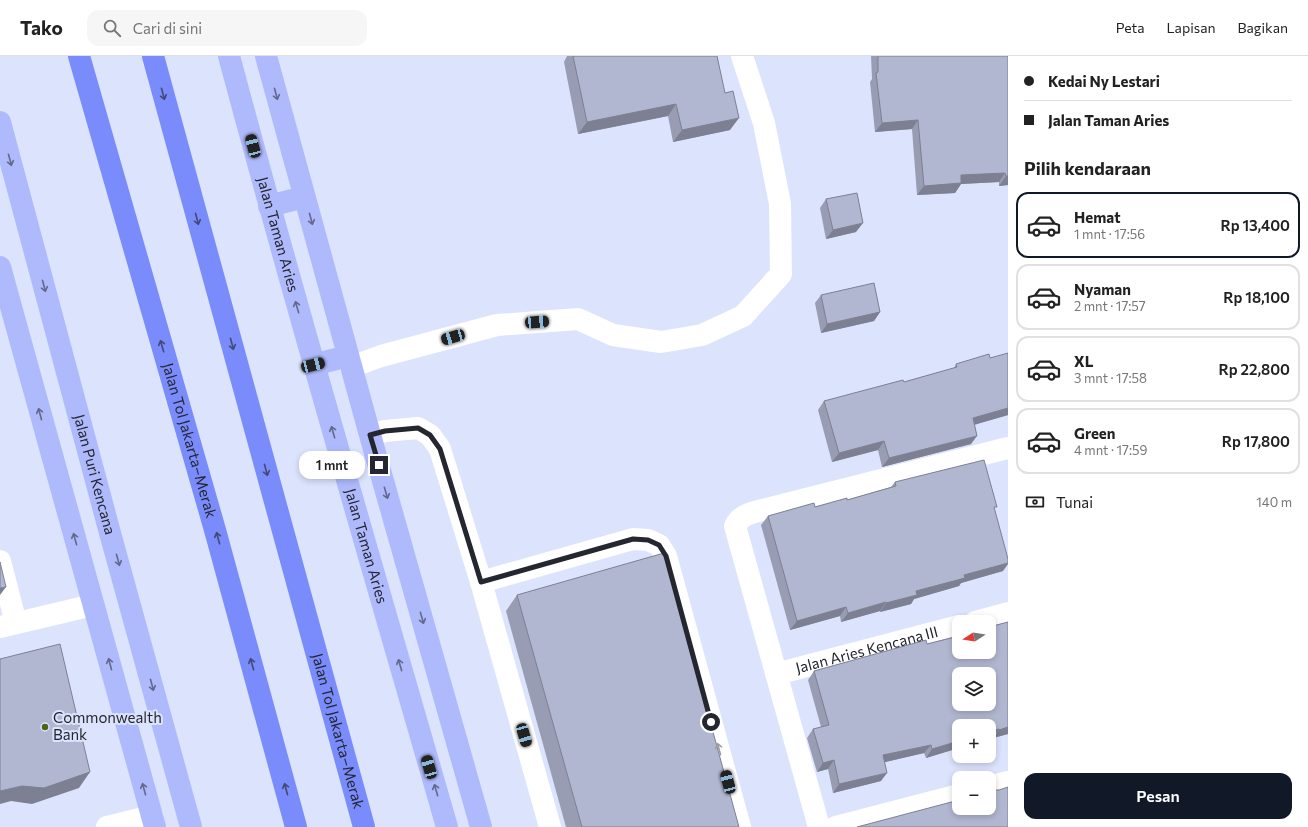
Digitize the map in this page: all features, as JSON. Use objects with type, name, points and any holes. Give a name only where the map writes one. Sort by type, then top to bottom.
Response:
[{"type":"highway","name":"Jalan Tol Jakarta–Merak","points":[[79,56],[215,530],[296,827]]},
{"type":"highway","name":"Jalan Tol Jakarta–Merak","points":[[153,56],[364,827]]},
{"type":"main road","name":"Jalan Taman Aries","points":[[229,56],[313,365],[447,827]]},
{"type":"main road","points":[[266,56],[370,435],[481,827]]},
{"type":"main road","name":"Jalan Puri Kencana","points":[[0,122],[110,533],[191,827]]},
{"type":"main road","points":[[269,206],[304,197]]},
{"type":"main road","points":[[0,267],[153,821]]},
{"type":"main road","points":[[313,365],[350,361]]},
{"type":"street","points":[[350,361],[381,356],[497,325],[578,319],[613,335],[661,342],[702,335],[743,316],[781,274],[780,204],[764,123],[742,56]]},
{"type":"street","points":[[370,435],[385,431],[418,428],[430,435],[440,449],[481,582],[550,827]]},
{"type":"street","points":[[818,827],[735,526],[737,521],[742,516],[1008,448]]},
{"type":"street","points":[[481,582],[633,539],[648,540],[659,545],[666,556],[740,827]]},
{"type":"street","points":[[0,561],[8,625],[93,605]]},
{"type":"street","points":[[996,616],[1008,613]]},
{"type":"street","name":"Jalan Aries Kencana III","points":[[776,674],[952,628]]},
{"type":"street","points":[[996,785],[1008,782]]},
{"type":"street","points":[[836,827],[952,797]]},
{"type":"street","points":[[107,827],[153,821]]},
{"type":"building","points":[[573,56],[717,56],[725,93],[733,91],[739,118],[682,130],[676,104],[587,122]]},
{"type":"building","points":[[878,56],[1008,56],[1008,176],[1006,176],[1005,173],[961,175],[961,183],[924,186],[918,120],[882,123],[876,73],[878,72]]},
{"type":"building","points":[[857,193],[863,223],[833,230],[826,199]]},
{"type":"building","points":[[874,283],[880,312],[827,324],[821,295]]},
{"type":"building","points":[[1008,353],[1008,408],[973,418],[977,436],[889,458],[884,441],[839,453],[824,401],[903,380],[904,382],[957,367],[956,364],[989,354],[990,358]]},
{"type":"building","points":[[984,460],[997,507],[994,507],[1008,563],[964,575],[965,578],[916,591],[917,595],[848,613],[846,607],[797,621],[768,516],[814,503],[815,507],[847,498],[847,500],[896,486],[895,482]]},
{"type":"building","points":[[664,553],[739,827],[582,827],[517,595]]},
{"type":"building","points":[[0,562],[6,587],[0,588]]},
{"type":"building","points":[[1008,622],[1008,727],[996,730],[996,719],[952,719],[952,743],[932,749],[931,745],[883,755],[887,773],[839,784],[834,760],[823,763],[813,729],[829,725],[814,671],[926,640],[927,644],[952,638],[952,659],[996,659],[996,625]]},
{"type":"building","points":[[60,644],[90,772],[44,788],[22,786],[0,791],[0,659]]},
{"type":"building","points":[[1008,787],[1008,827],[857,827],[952,802],[952,815],[996,815],[996,790]]},
{"type":"place","name":"Commonwealth Bank","points":[[45,727]]},
{"type":"route","points":[[379,465],[370,435],[385,431],[418,428],[430,435],[440,449],[481,582],[633,539],[648,540],[659,545],[666,556],[711,722]]}]
